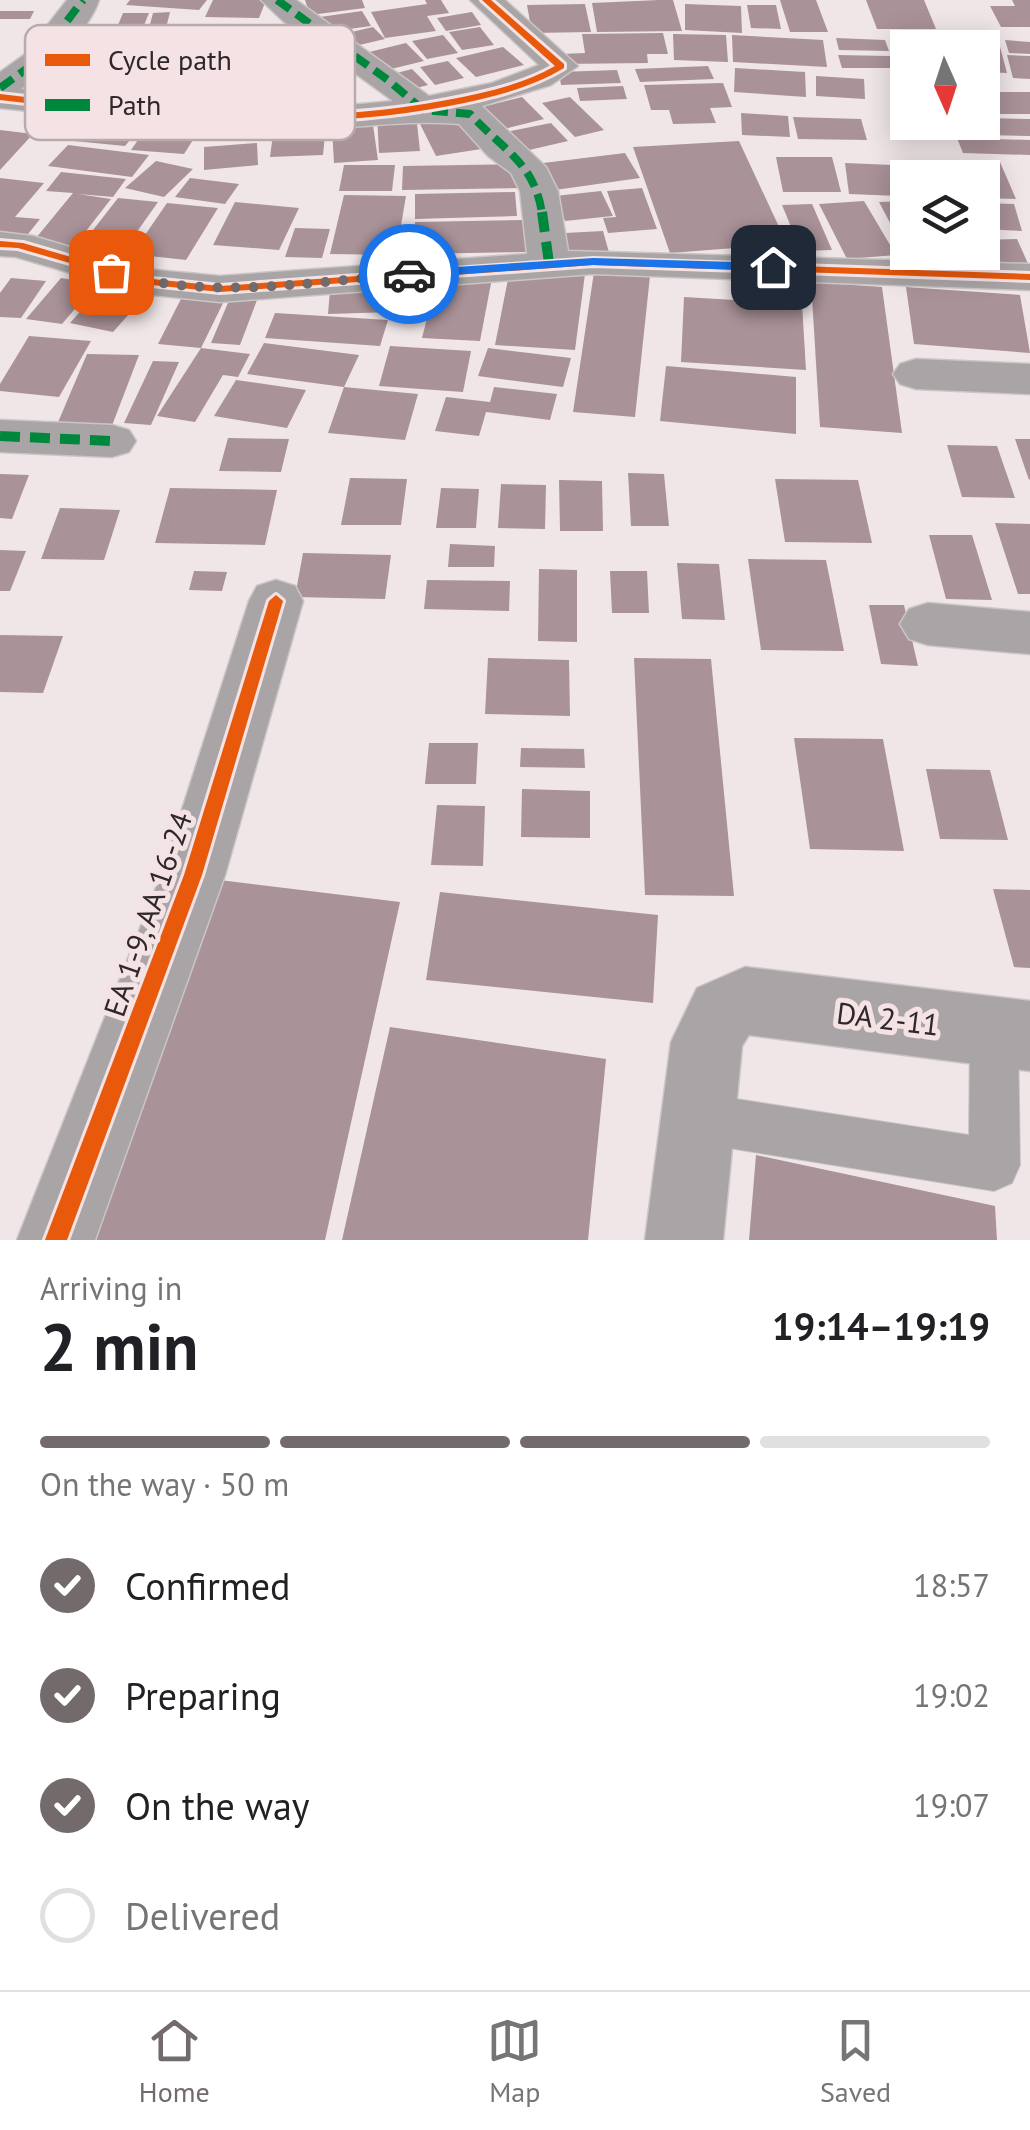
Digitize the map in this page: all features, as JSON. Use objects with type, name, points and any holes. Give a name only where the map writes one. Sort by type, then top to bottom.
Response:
[{"type":"street","points":[[63,25],[82,0]]},
{"type":"street","points":[[279,0],[308,25]]},
{"type":"street","points":[[355,117],[423,110],[535,83],[560,66],[486,0]]},
{"type":"street","points":[[355,57],[395,82],[423,110],[470,114],[501,148],[523,162],[540,191],[549,263]]},
{"type":"street","points":[[0,88],[25,70]]},
{"type":"street","points":[[0,97],[25,100]]},
{"type":"street","points":[[0,244],[142,281],[220,289],[549,263],[663,262],[1030,278]]},
{"type":"street","points":[[916,374],[1030,379]]},
{"type":"street","points":[[0,436],[112,441]]},
{"type":"street","name":"EA 1-9, AA 16-24","points":[[56,1240],[193,875],[276,601]]},
{"type":"street","points":[[928,624],[1030,632]]},
{"type":"street","name":"DA 2-11","points":[[698,1118],[707,1042],[722,1012],[745,1001],[1012,1033]]},
{"type":"street","points":[[684,1240],[698,1118]]},
{"type":"lane","points":[[698,1118],[994,1165],[1012,1033]]},
{"type":"building","points":[[130,0],[207,0],[199,10],[126,5]]},
{"type":"building","points":[[213,0],[266,0],[259,18],[205,17]]},
{"type":"building","points":[[305,0],[362,0],[365,8],[310,15]]},
{"type":"building","points":[[425,0],[441,0],[449,13],[427,16],[436,31],[385,38],[371,12],[427,4]]},
{"type":"building","points":[[673,0],[682,31],[597,32],[592,3]]},
{"type":"building","points":[[780,0],[816,0],[828,32],[790,32]]},
{"type":"building","points":[[866,0],[924,0],[936,29],[877,29]]},
{"type":"building","points":[[1012,0],[1030,0],[1030,27],[1001,27],[990,6],[1015,6]]},
{"type":"building","points":[[585,4],[591,32],[532,33],[527,5]]},
{"type":"building","points":[[685,4],[741,6],[742,33],[685,30]]},
{"type":"building","points":[[747,5],[776,5],[781,29],[751,28]]},
{"type":"building","points":[[0,11],[34,11],[30,19],[0,19]]},
{"type":"building","points":[[362,11],[371,26],[316,25],[313,18]]},
{"type":"building","points":[[170,12],[167,25],[150,25],[153,13]]},
{"type":"building","points":[[472,12],[481,25],[446,31],[437,18]]},
{"type":"building","points":[[123,13],[149,13],[144,25],[118,25]]},
{"type":"building","points":[[373,27],[385,39],[355,46],[355,31]]},
{"type":"building","points":[[480,27],[494,45],[462,50],[449,32]]},
{"type":"building","points":[[663,33],[668,54],[647,54],[648,63],[562,64],[561,54],[585,53],[582,34]]},
{"type":"building","points":[[673,34],[726,35],[728,62],[674,60]]},
{"type":"building","points":[[443,35],[458,53],[427,59],[412,41]]},
{"type":"building","points":[[732,35],[823,40],[827,67],[733,62]]},
{"type":"building","points":[[836,38],[885,40],[889,51],[839,50]]},
{"type":"building","points":[[1005,40],[1030,42],[1030,54],[1009,53]]},
{"type":"building","points":[[406,43],[424,61],[387,70],[369,52]]},
{"type":"building","points":[[503,47],[524,65],[476,77],[456,58]]},
{"type":"building","points":[[1000,47],[1007,73],[1000,73]]},
{"type":"building","points":[[838,55],[890,56],[890,68],[842,68]]},
{"type":"building","points":[[1007,55],[1030,56],[1030,79],[1013,78]]},
{"type":"building","points":[[448,61],[464,78],[435,85],[420,67]]},
{"type":"building","points":[[708,66],[714,79],[640,82],[635,69]]},
{"type":"building","points":[[735,68],[805,72],[806,97],[734,92]]},
{"type":"building","points":[[412,69],[428,85],[405,91],[389,75]]},
{"type":"building","points":[[617,70],[621,83],[561,85],[559,72]]},
{"type":"building","points":[[816,76],[864,79],[865,99],[816,96]]},
{"type":"building","points":[[723,83],[732,107],[710,108],[716,123],[673,124],[669,110],[651,110],[644,85]]},
{"type":"building","points":[[623,86],[627,99],[580,101],[577,88]]},
{"type":"building","points":[[1000,92],[1030,92],[1030,114],[1000,114]]},
{"type":"building","points":[[522,97],[544,119],[492,132],[470,110]]},
{"type":"building","points":[[570,97],[604,130],[575,137],[542,103]]},
{"type":"building","points":[[741,113],[788,116],[790,137],[742,135]]},
{"type":"building","points":[[416,114],[420,151],[379,153],[377,115]]},
{"type":"building","points":[[470,115],[488,148],[436,156],[419,122]]},
{"type":"building","points":[[793,117],[861,119],[867,140],[798,139]]},
{"type":"building","points":[[1000,118],[1030,119],[1030,136],[1000,135]]},
{"type":"building","points":[[551,123],[568,141],[512,154],[495,134]]},
{"type":"building","points":[[373,125],[378,160],[334,163],[333,140],[355,140],[355,126]]},
{"type":"building","points":[[0,130],[25,133],[28,140],[0,170]]},
{"type":"building","points":[[75,140],[130,140],[125,146]]},
{"type":"building","points":[[138,140],[193,140],[184,154],[131,150]]},
{"type":"building","points":[[272,140],[324,140],[323,155],[270,157]]},
{"type":"building","points":[[958,140],[1030,140],[1030,155],[963,153]]},
{"type":"building","points":[[739,141],[787,244],[670,253],[633,147]]},
{"type":"building","points":[[257,143],[258,165],[204,170],[204,147]]},
{"type":"building","points":[[68,145],[149,155],[132,177],[48,166]]},
{"type":"building","points":[[625,153],[640,178],[548,191],[535,164]]},
{"type":"building","points":[[776,157],[832,157],[841,192],[783,192]]},
{"type":"building","points":[[156,161],[193,169],[164,197],[125,188]]},
{"type":"building","points":[[1000,162],[1016,199],[1000,199]]},
{"type":"building","points":[[845,163],[890,165],[890,196],[849,194]]},
{"type":"building","points":[[523,164],[525,188],[402,190],[403,166]]},
{"type":"building","points":[[344,165],[395,165],[392,191],[339,191]]},
{"type":"building","points":[[61,172],[126,179],[113,197],[78,194],[111,199],[72,249],[31,244],[73,193],[46,191]]},
{"type":"building","points":[[0,178],[44,183],[15,217],[40,219],[21,243],[0,241]]},
{"type":"building","points":[[190,178],[239,184],[225,204],[175,197]]},
{"type":"building","points":[[642,188],[657,229],[608,233],[603,218],[616,217],[607,191]]},
{"type":"building","points":[[601,191],[613,216],[565,221],[555,196]]},
{"type":"building","points":[[515,192],[517,216],[415,219],[415,194]]},
{"type":"building","points":[[344,195],[406,196],[396,255],[330,254]]},
{"type":"building","points":[[118,198],[158,202],[122,253],[79,248]]},
{"type":"building","points":[[864,201],[890,245],[890,255],[847,259],[819,204]]},
{"type":"building","points":[[235,202],[299,208],[279,250],[213,245]]},
{"type":"building","points":[[879,202],[890,202],[890,223]]},
{"type":"building","points":[[167,203],[218,208],[186,260],[132,254]]},
{"type":"building","points":[[812,204],[832,250],[801,251],[782,205]]},
{"type":"building","points":[[1000,204],[1014,204],[1022,231],[1000,230]]},
{"type":"building","points":[[525,220],[527,252],[413,254],[415,222]]},
{"type":"building","points":[[295,228],[330,229],[322,258],[285,257]]},
{"type":"building","points":[[603,231],[610,256],[570,259],[565,233]]},
{"type":"building","points":[[1000,239],[1017,239],[1030,268],[1000,269]]},
{"type":"building","points":[[510,269],[585,274],[575,350],[495,345]]},
{"type":"building","points":[[594,272],[650,276],[635,417],[573,412]]},
{"type":"building","points":[[438,275],[492,278],[480,341],[422,338]]},
{"type":"building","points":[[11,278],[46,281],[21,318],[0,317],[0,293]]},
{"type":"building","points":[[61,278],[96,284],[62,324],[26,319]]},
{"type":"building","points":[[811,282],[882,287],[902,433],[820,427]]},
{"type":"building","points":[[103,286],[146,295],[113,332],[70,323]]},
{"type":"building","points":[[426,287],[426,311],[328,314],[330,290]]},
{"type":"building","points":[[906,287],[1020,295],[1030,353],[914,344]]},
{"type":"building","points":[[184,293],[226,297],[201,348],[158,344]]},
{"type":"building","points":[[684,297],[802,304],[806,370],[681,362]]},
{"type":"building","points":[[230,298],[257,300],[240,345],[211,343]]},
{"type":"building","points":[[275,313],[388,320],[380,346],[265,338]]},
{"type":"building","points":[[29,336],[91,341],[59,397],[0,391],[0,384]]},
{"type":"building","points":[[264,343],[359,355],[344,387],[247,374]]},
{"type":"building","points":[[390,346],[471,351],[463,392],[379,386]]},
{"type":"building","points":[[201,348],[250,354],[238,377],[223,375],[195,422],[157,416]]},
{"type":"building","points":[[488,348],[571,358],[563,387],[478,376]]},
{"type":"building","points":[[87,354],[139,355],[108,436],[53,434]]},
{"type":"building","points":[[153,361],[179,362],[151,425],[124,423]]},
{"type":"building","points":[[666,366],[796,377],[796,434],[660,421]]},
{"type":"building","points":[[236,380],[306,390],[287,428],[214,416]]},
{"type":"building","points":[[344,387],[418,394],[405,440],[328,433]]},
{"type":"building","points":[[494,387],[557,394],[550,420],[486,412],[479,436],[435,431],[446,397],[490,402]]},
{"type":"building","points":[[228,438],[289,439],[281,472],[219,471]]},
{"type":"building","points":[[1015,439],[1030,439],[1029,480]]},
{"type":"building","points":[[947,445],[997,446],[1015,498],[962,497]]},
{"type":"building","points":[[628,473],[664,474],[669,526],[631,526]]},
{"type":"building","points":[[0,474],[29,475],[12,519],[0,518]]},
{"type":"building","points":[[350,478],[407,479],[401,525],[341,525]]},
{"type":"building","points":[[775,479],[858,480],[872,543],[785,542]]},
{"type":"building","points":[[559,480],[602,481],[603,531],[560,531]]},
{"type":"building","points":[[501,484],[546,485],[545,529],[498,528]]},
{"type":"building","points":[[170,488],[277,490],[265,545],[155,543]]},
{"type":"building","points":[[441,488],[479,489],[476,528],[436,528]]},
{"type":"building","points":[[60,508],[120,510],[104,560],[41,559]]},
{"type":"building","points":[[995,523],[1030,524],[1030,594],[1018,594]]},
{"type":"building","points":[[929,535],[972,535],[992,600],[946,599]]},
{"type":"building","points":[[450,544],[495,546],[494,567],[448,567]]},
{"type":"building","points":[[0,550],[26,551],[10,591],[0,591]]},
{"type":"building","points":[[303,553],[391,555],[385,599],[295,597]]},
{"type":"building","points":[[748,559],[826,560],[844,651],[761,650]]},
{"type":"building","points":[[677,563],[719,564],[725,620],[682,619]]},
{"type":"building","points":[[539,569],[577,570],[577,642],[538,641]]},
{"type":"building","points":[[194,571],[227,572],[222,591],[189,590]]},
{"type":"building","points":[[610,571],[647,571],[649,613],[612,613]]},
{"type":"building","points":[[427,580],[510,581],[509,611],[424,609]]},
{"type":"building","points":[[869,605],[904,605],[918,666],[881,664]]},
{"type":"building","points":[[0,635],[63,636],[43,693],[0,692]]},
{"type":"building","points":[[488,658],[569,660],[570,716],[485,714]]},
{"type":"building","points":[[634,658],[711,659],[734,896],[645,895]]},
{"type":"building","points":[[794,738],[883,739],[904,851],[810,849]]},
{"type":"building","points":[[429,743],[478,743],[476,784],[425,784]]},
{"type":"building","points":[[521,748],[584,749],[585,768],[520,767]]},
{"type":"building","points":[[926,769],[990,770],[1008,840],[940,839]]},
{"type":"building","points":[[522,789],[590,791],[590,838],[521,837]]},
{"type":"building","points":[[437,805],[485,806],[483,866],[431,865]]},
{"type":"building","points":[[203,878],[400,902],[325,1240],[79,1240]]},
{"type":"building","points":[[993,889],[1030,890],[1030,968],[1014,967]]},
{"type":"building","points":[[440,892],[658,915],[653,1003],[426,980]]},
{"type":"building","points":[[390,1027],[606,1059],[588,1240],[342,1240]]},
{"type":"building","points":[[756,1155],[995,1206],[997,1240],[749,1240]]},
{"type":"marked path","points":[[66,25],[83,0]]},
{"type":"marked path","points":[[277,0],[309,25]]},
{"type":"marked path","points":[[355,57],[423,110],[470,114],[501,148],[527,167],[539,191],[549,263]]},
{"type":"marked path","points":[[0,88],[25,70]]},
{"type":"marked path","points":[[0,436],[112,441]]},
{"type":"cycle path","points":[[355,117],[493,93],[528,83],[561,66],[486,0]]},
{"type":"cycle path","points":[[0,97],[25,100]]},
{"type":"cycle path","points":[[0,244],[19,245],[142,281],[220,289],[593,262],[1030,277]]},
{"type":"cycle path","points":[[56,1240],[193,875],[276,601]]},
{"type":"way so far","points":[[111,272],[142,281],[220,289],[409,274]]},
{"type":"route","points":[[409,274],[593,262],[773,267]]}]
